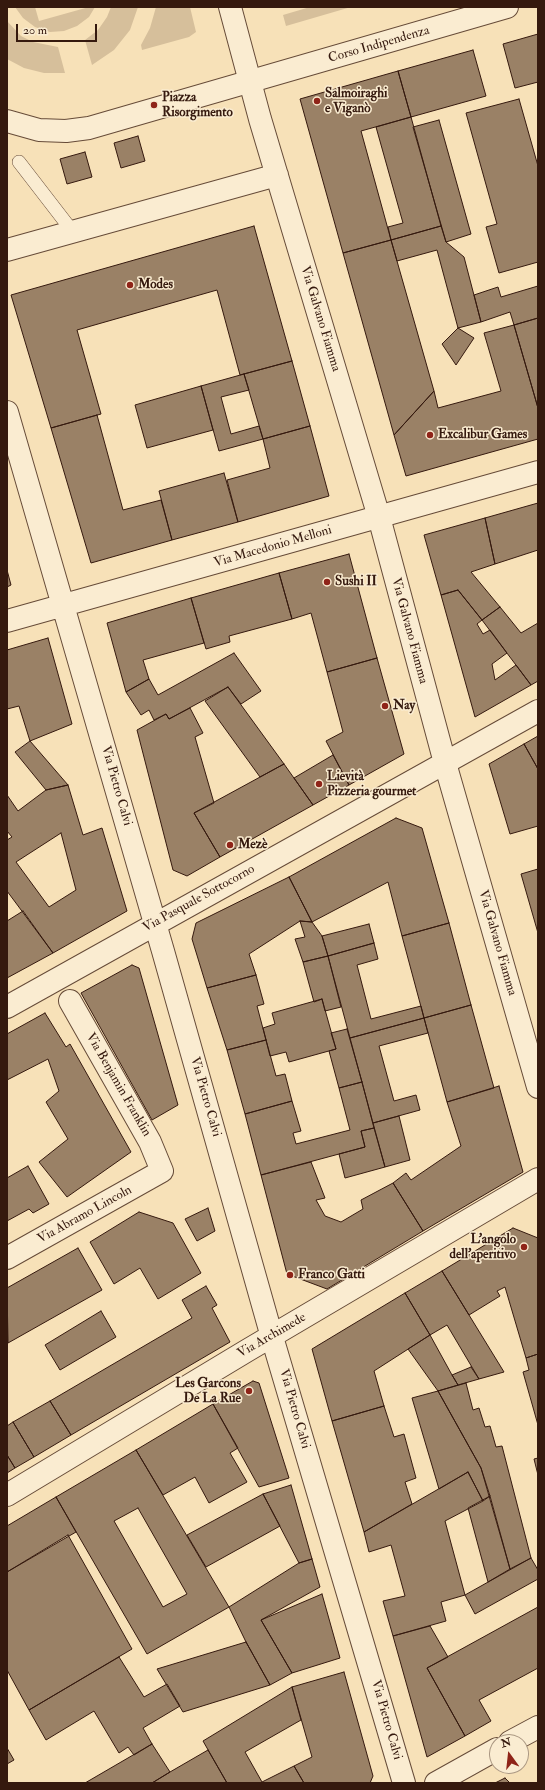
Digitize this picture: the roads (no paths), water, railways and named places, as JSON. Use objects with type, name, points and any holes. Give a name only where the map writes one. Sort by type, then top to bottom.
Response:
[{"type":"street","points":[[7,250],[277,175],[230,7]]},
{"type":"street","name":"Corso Indipendenza","points":[[250,82],[506,7]]},
{"type":"street","points":[[7,121],[38,130],[66,131],[89,128],[250,82]]},
{"type":"street","name":"Via Galvano Fiamma","points":[[277,175],[378,517],[445,762],[538,1087]]},
{"type":"street","name":"Via Pietro Calvi","points":[[7,412],[156,923],[272,1337],[404,1783]]},
{"type":"street","name":"Via Macedonio Melloni","points":[[7,621],[538,472]]},
{"type":"street","name":"Via Pasquale Sottocorno","points":[[7,1006],[538,711]]},
{"type":"street","name":"Via Benjamin Franklin","points":[[70,1002],[150,1142],[162,1171]]},
{"type":"street","name":"Via Abramo Lincoln","points":[[7,1258],[162,1171]]},
{"type":"street","name":"Via Archimede","points":[[7,1495],[538,1179]]},
{"type":"street","points":[[525,1734],[538,1727]]},
{"type":"street","points":[[436,1783],[489,1753]]},
{"type":"lane","points":[[19,162],[73,232]]},
{"type":"place","name":"Salmoiraghi e Viganò","points":[[317,101]]},
{"type":"place","name":"Piazza Risorgimento","points":[[154,105]]},
{"type":"place","name":"Modes","points":[[130,285]]},
{"type":"place","name":"Excalibur Games","points":[[430,435]]},
{"type":"place","name":"Sushi II","points":[[327,582]]},
{"type":"place","name":"Nay","points":[[385,706]]},
{"type":"place","name":"Lievità Pizzeria gourmet","points":[[319,784]]},
{"type":"place","name":"Mezè","points":[[230,845]]},
{"type":"place","name":"L'angolo dell'aperitivo","points":[[524,1247]]},
{"type":"place","name":"Franco Gatti","points":[[290,1275]]},
{"type":"place","name":"Les Garcons De La Rue","points":[[249,1391]]}]
